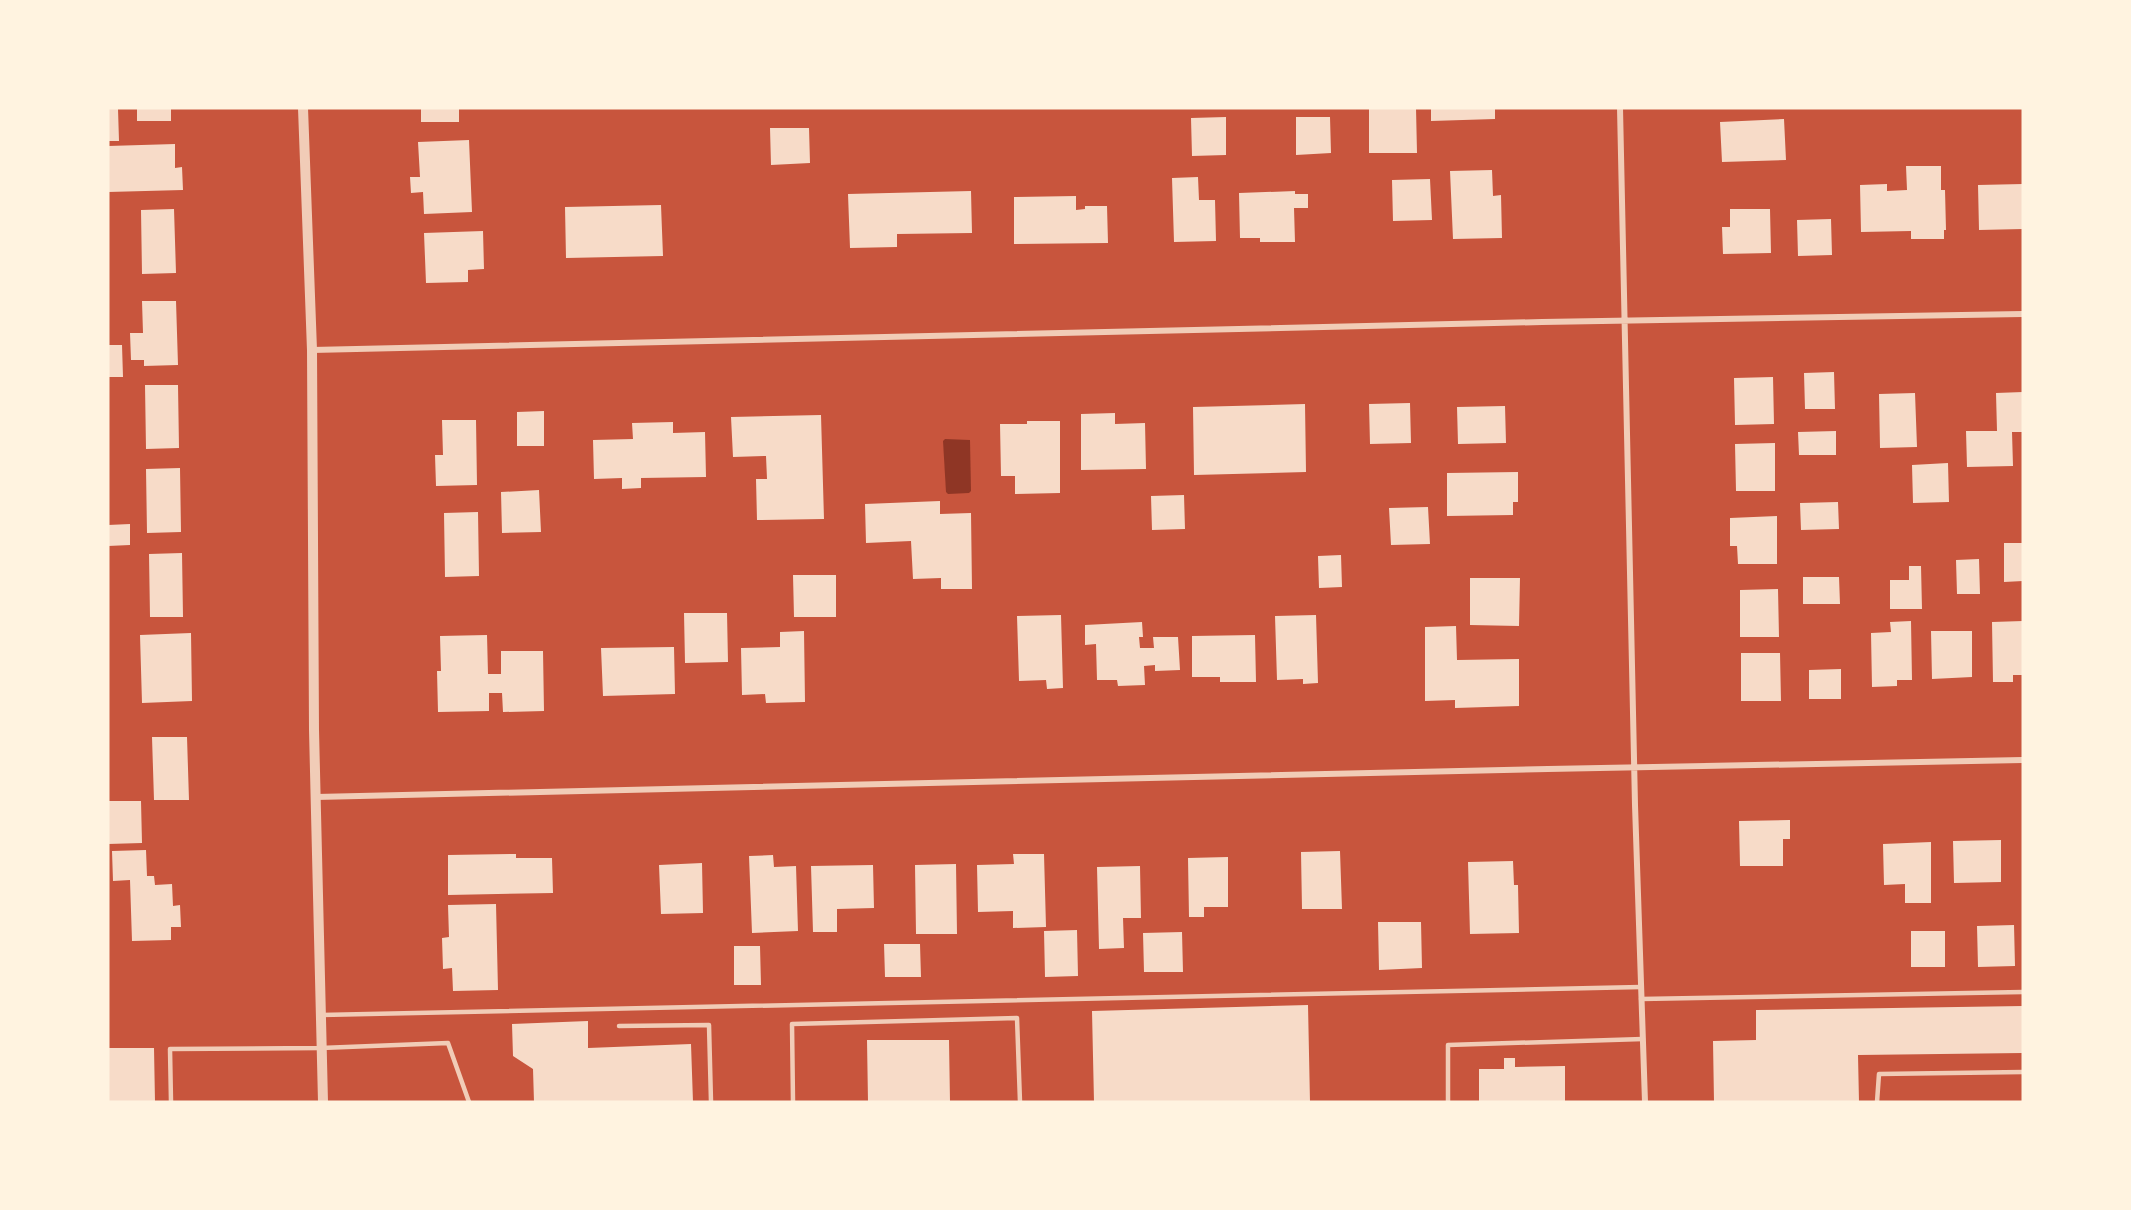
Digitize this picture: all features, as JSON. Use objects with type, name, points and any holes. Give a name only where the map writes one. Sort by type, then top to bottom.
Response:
[{"type":"street","points":[[303,108],[312,350],[316,797],[322,1102]]},
{"type":"street","points":[[1620,108],[1645,1102]]},
{"type":"street","points":[[312,350],[2023,314]]},
{"type":"street","points":[[316,797],[2023,760]]},
{"type":"lane","points":[[321,1015],[1641,987]]},
{"type":"lane","points":[[1641,999],[2023,992]]},
{"type":"lane","points":[[793,1102],[792,1024],[1017,1018],[1020,1102]]},
{"type":"lane","points":[[619,1026],[709,1025],[711,1102]]},
{"type":"lane","points":[[1448,1102],[1448,1045],[1642,1039]]},
{"type":"lane","points":[[171,1102],[170,1049],[321,1048],[447,1043],[469,1102]]},
{"type":"lane","points":[[1877,1102],[1879,1074],[2023,1072]]},
{"type":"shaded area","points":[[945,439],[970,440],[971,491],[969,493],[948,494],[946,492],[943,441]]},
{"type":"building","points":[[137,108],[171,108],[171,121],[137,121]]},
{"type":"building","points":[[421,108],[459,108],[459,122],[421,122]]},
{"type":"building","points":[[1369,108],[1416,108],[1417,153],[1369,153]]},
{"type":"building","points":[[1431,108],[1495,108],[1495,119],[1431,121]]},
{"type":"building","points":[[108,109],[118,109],[119,141],[108,141]]},
{"type":"building","points":[[1226,117],[1226,155],[1192,156],[1191,118]]},
{"type":"building","points":[[1296,117],[1330,117],[1331,153],[1296,155]]},
{"type":"building","points":[[1784,119],[1786,160],[1722,162],[1720,122]]},
{"type":"building","points":[[770,128],[809,128],[810,163],[771,165]]},
{"type":"building","points":[[469,140],[472,212],[424,214],[423,192],[411,193],[410,177],[420,177],[418,142]]},
{"type":"building","points":[[175,144],[175,168],[182,167],[183,190],[108,192],[108,146]]},
{"type":"building","points":[[1906,166],[1941,166],[1941,190],[1945,190],[1946,230],[1944,230],[1944,239],[1911,239],[1911,231],[1861,232],[1860,185],[1887,184],[1887,191],[1907,190]]},
{"type":"building","points":[[1492,170],[1493,196],[1501,195],[1502,238],[1453,239],[1450,171]]},
{"type":"building","points":[[1198,177],[1199,200],[1215,200],[1216,241],[1174,242],[1172,178]]},
{"type":"building","points":[[1430,179],[1432,220],[1393,221],[1392,180]]},
{"type":"building","points":[[2023,184],[2023,229],[1979,230],[1978,185]]},
{"type":"building","points":[[971,191],[972,233],[897,234],[897,247],[850,248],[848,194]]},
{"type":"building","points":[[1295,191],[1295,194],[1308,194],[1308,208],[1294,208],[1295,242],[1260,242],[1260,238],[1240,238],[1239,193]]},
{"type":"building","points":[[1076,196],[1076,210],[1085,209],[1085,206],[1107,206],[1108,243],[1014,244],[1014,197]]},
{"type":"building","points":[[661,205],[663,256],[566,258],[565,207]]},
{"type":"building","points":[[174,209],[176,273],[142,274],[141,210]]},
{"type":"building","points":[[1730,209],[1770,209],[1771,253],[1723,254],[1722,227],[1730,227]]},
{"type":"building","points":[[1831,219],[1832,255],[1798,256],[1797,220]]},
{"type":"building","points":[[483,231],[484,269],[468,270],[468,282],[426,283],[424,233]]},
{"type":"building","points":[[142,301],[176,301],[178,365],[144,366],[144,360],[131,360],[130,333],[143,333]]},
{"type":"building","points":[[108,345],[122,345],[123,377],[108,377]]},
{"type":"building","points":[[1834,372],[1835,409],[1805,409],[1804,373]]},
{"type":"building","points":[[1773,377],[1774,424],[1735,425],[1734,378]]},
{"type":"building","points":[[145,385],[178,385],[179,448],[146,449]]},
{"type":"building","points":[[2023,392],[2023,432],[2012,432],[2013,466],[1967,467],[1966,431],[1997,431],[1996,393]]},
{"type":"building","points":[[1915,393],[1917,447],[1880,448],[1879,394]]},
{"type":"building","points":[[1410,403],[1411,443],[1370,444],[1369,404]]},
{"type":"building","points":[[1305,404],[1306,472],[1194,475],[1193,407]]},
{"type":"building","points":[[1505,406],[1506,443],[1458,444],[1457,407]]},
{"type":"building","points":[[544,411],[544,446],[517,446],[517,412]]},
{"type":"building","points":[[1115,413],[1115,424],[1145,423],[1146,469],[1081,470],[1081,414]]},
{"type":"building","points":[[821,415],[824,519],[757,520],[756,479],[767,479],[766,456],[733,457],[731,417]]},
{"type":"building","points":[[442,420],[476,420],[477,485],[436,486],[435,455],[443,455]]},
{"type":"building","points":[[1027,421],[1060,421],[1060,493],[1015,494],[1015,476],[1001,476],[1000,424],[1027,424]]},
{"type":"building","points":[[673,422],[673,433],[705,432],[706,477],[641,478],[641,488],[622,489],[622,478],[594,479],[593,440],[633,439],[632,423]]},
{"type":"building","points":[[1836,431],[1836,455],[1799,455],[1798,432]]},
{"type":"building","points":[[1775,443],[1775,491],[1736,491],[1735,444]]},
{"type":"building","points":[[1948,463],[1949,502],[1913,503],[1912,465]]},
{"type":"building","points":[[180,468],[181,532],[147,533],[146,469]]},
{"type":"building","points":[[1518,472],[1518,502],[1513,502],[1513,515],[1447,516],[1447,473]]},
{"type":"building","points":[[539,490],[541,532],[502,533],[501,492]]},
{"type":"building","points":[[1184,495],[1185,529],[1152,530],[1151,496]]},
{"type":"building","points":[[940,501],[940,514],[971,513],[972,589],[941,589],[941,578],[913,579],[911,541],[866,543],[865,504]]},
{"type":"building","points":[[1838,502],[1839,529],[1801,530],[1800,503]]},
{"type":"building","points":[[1428,507],[1430,544],[1391,545],[1389,508]]},
{"type":"building","points":[[478,512],[479,576],[445,577],[444,513]]},
{"type":"building","points":[[1777,516],[1777,564],[1738,564],[1737,546],[1730,546],[1730,518]]},
{"type":"building","points":[[130,524],[130,545],[108,546],[108,525]]},
{"type":"building","points":[[2004,543],[2023,543],[2023,581],[2004,582]]},
{"type":"building","points":[[182,553],[183,617],[150,617],[149,554]]},
{"type":"building","points":[[1341,555],[1342,587],[1319,588],[1318,556]]},
{"type":"building","points":[[1979,559],[1980,594],[1957,594],[1956,560]]},
{"type":"building","points":[[1909,566],[1921,566],[1922,609],[1890,609],[1890,580],[1909,580]]},
{"type":"building","points":[[793,575],[836,575],[836,617],[794,617]]},
{"type":"building","points":[[1803,577],[1839,577],[1840,604],[1803,604]]},
{"type":"building","points":[[1470,578],[1520,578],[1519,626],[1470,625]]},
{"type":"building","points":[[1778,589],[1779,637],[1740,637],[1740,590]]},
{"type":"building","points":[[684,613],[727,613],[728,662],[685,663]]},
{"type":"building","points":[[1061,615],[1063,688],[1047,689],[1046,680],[1019,681],[1017,616]]},
{"type":"building","points":[[1316,615],[1318,683],[1303,684],[1303,679],[1277,680],[1275,616]]},
{"type":"building","points":[[1911,621],[1912,680],[1897,680],[1897,686],[1872,687],[1871,633],[1891,632],[1890,622]]},
{"type":"building","points":[[2023,621],[2023,675],[2013,675],[2013,682],[1993,682],[1992,622]]},
{"type":"building","points":[[1142,622],[1143,637],[1139,637],[1140,648],[1154,648],[1153,637],[1178,637],[1180,670],[1155,671],[1155,665],[1144,666],[1145,685],[1118,686],[1117,680],[1097,680],[1096,644],[1085,645],[1085,625]]},
{"type":"building","points":[[1456,626],[1457,660],[1519,659],[1519,706],[1455,708],[1455,700],[1425,701],[1425,627]]},
{"type":"building","points":[[804,631],[805,702],[766,703],[765,694],[742,695],[741,648],[780,647],[780,632]]},
{"type":"building","points":[[1931,631],[1972,631],[1972,677],[1932,679]]},
{"type":"building","points":[[191,633],[192,701],[142,703],[140,635]]},
{"type":"building","points":[[487,635],[488,674],[501,674],[501,651],[543,651],[544,711],[503,712],[502,693],[489,693],[489,711],[438,712],[437,671],[441,671],[440,636]]},
{"type":"building","points":[[1255,635],[1256,682],[1220,682],[1220,677],[1192,677],[1192,636]]},
{"type":"building","points":[[674,647],[675,694],[603,696],[601,648]]},
{"type":"building","points":[[1741,653],[1780,653],[1781,701],[1741,701]]},
{"type":"building","points":[[1841,669],[1841,699],[1809,699],[1809,670]]},
{"type":"building","points":[[152,737],[187,737],[189,800],[154,800]]},
{"type":"building","points":[[108,801],[141,801],[142,843],[108,844]]},
{"type":"building","points":[[1790,820],[1790,839],[1783,839],[1783,866],[1740,866],[1739,821]]},
{"type":"building","points":[[2001,840],[2001,882],[1954,883],[1953,841]]},
{"type":"building","points":[[1931,842],[1931,903],[1905,903],[1905,884],[1884,885],[1883,844]]},
{"type":"building","points":[[146,850],[147,876],[154,876],[155,885],[172,884],[173,906],[180,905],[181,927],[171,927],[171,940],[132,941],[130,880],[113,881],[112,851]]},
{"type":"building","points":[[1340,851],[1342,909],[1302,909],[1301,852]]},
{"type":"building","points":[[516,854],[516,858],[552,858],[553,893],[448,895],[448,855]]},
{"type":"building","points":[[1013,854],[1044,854],[1046,927],[1013,928],[1013,911],[978,912],[977,865],[1014,864]]},
{"type":"building","points":[[773,855],[774,867],[796,866],[798,931],[752,933],[749,856]]},
{"type":"building","points":[[1228,857],[1228,907],[1204,907],[1204,917],[1189,917],[1188,858]]},
{"type":"building","points":[[1513,861],[1514,885],[1518,885],[1519,933],[1470,934],[1468,862]]},
{"type":"building","points":[[702,863],[703,913],[661,914],[659,865]]},
{"type":"building","points":[[956,864],[957,934],[916,934],[915,865]]},
{"type":"building","points":[[873,865],[874,908],[837,909],[837,932],[813,932],[811,866]]},
{"type":"building","points":[[1140,866],[1141,918],[1123,918],[1124,948],[1099,949],[1097,867]]},
{"type":"building","points":[[496,904],[498,990],[453,991],[452,968],[443,969],[442,938],[449,937],[448,905]]},
{"type":"building","points":[[1378,922],[1421,922],[1422,968],[1379,970]]},
{"type":"building","points":[[2014,925],[2015,966],[1978,967],[1977,926]]},
{"type":"building","points":[[1077,930],[1078,976],[1045,977],[1044,931]]},
{"type":"building","points":[[1911,931],[1945,931],[1945,967],[1911,967]]},
{"type":"building","points":[[1182,932],[1183,972],[1144,972],[1143,933]]},
{"type":"building","points":[[884,944],[920,944],[921,977],[885,977]]},
{"type":"building","points":[[734,946],[760,946],[761,985],[734,985]]},
{"type":"building","points":[[1308,1005],[1310,1102],[1094,1102],[1092,1011]]},
{"type":"building","points":[[2023,1006],[2023,1053],[1858,1055],[1859,1102],[1714,1102],[1713,1041],[1756,1040],[1756,1010]]},
{"type":"building","points":[[588,1021],[588,1048],[691,1044],[693,1102],[534,1102],[533,1069],[513,1056],[512,1024]]},
{"type":"building","points":[[867,1040],[949,1040],[950,1102],[868,1102]]},
{"type":"building","points":[[108,1048],[154,1048],[155,1102],[108,1102]]},
{"type":"building","points":[[1504,1058],[1515,1058],[1515,1067],[1565,1066],[1565,1102],[1479,1102],[1479,1069],[1504,1069]]}]
